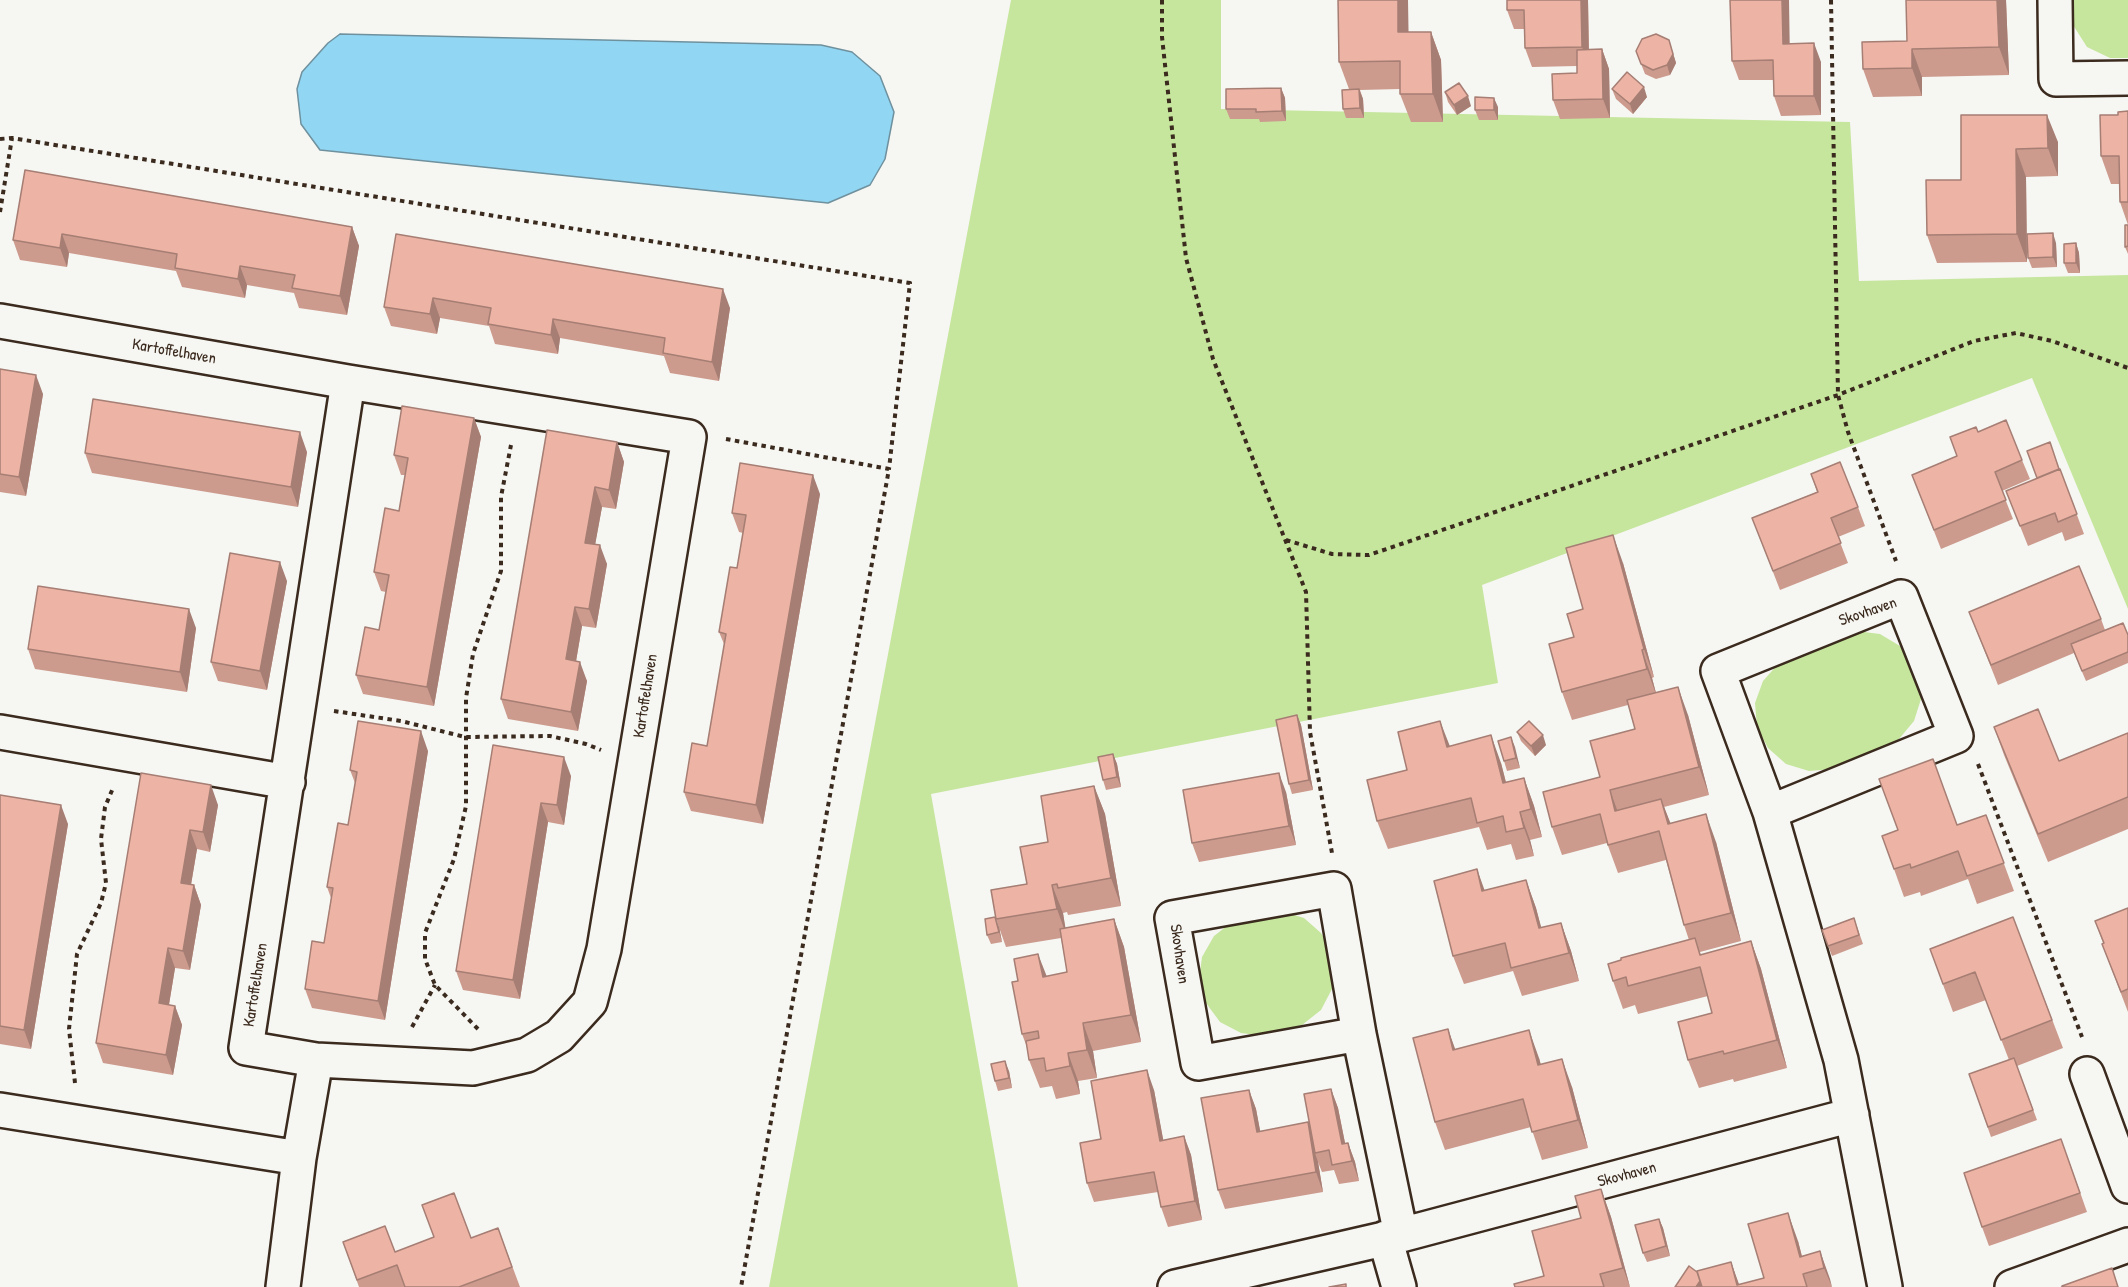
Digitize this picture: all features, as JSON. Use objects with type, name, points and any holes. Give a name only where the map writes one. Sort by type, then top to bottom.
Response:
[{"type":"street","points":[[2055,0],[2056,79],[2128,78]]},
{"type":"street","name":"Kartoffelhaven","points":[[0,321],[348,382],[689,437],[604,949],[590,1002],[559,1036],[527,1054],[473,1068],[316,1060],[246,1048],[348,382]]},
{"type":"street","name":"Skovhaven","points":[[1885,1287],[1841,1060],[1770,812],[1718,671],[1901,597],[1956,736]]},
{"type":"street","points":[[0,732],[288,782]]},
{"type":"street","points":[[1770,812],[1956,736]]},
{"type":"street","points":[[1334,889],[1393,1237],[1399,1287]]},
{"type":"street","name":"Skovhaven","points":[[1334,889],[1172,918],[1198,1063],[1359,1034]]},
{"type":"street","points":[[283,1287],[299,1158],[316,1060]]},
{"type":"street","points":[[2087,1074],[2128,1186]]},
{"type":"street","points":[[0,1110],[299,1158]]},
{"type":"street","name":"Skovhaven","points":[[1175,1287],[1393,1237],[1852,1115]]},
{"type":"street","points":[[2012,1287],[2128,1245]]},
{"type":"path","points":[[1162,0],[1162,38],[1186,258],[1213,359],[1306,592],[1310,732],[1334,863],[1334,889]]},
{"type":"path","points":[[1831,0],[1838,395],[1848,432],[1899,571],[1901,597]]},
{"type":"path","points":[[0,212],[12,138]]},
{"type":"path","points":[[0,139],[12,138],[910,283],[889,468],[741,1287]]},
{"type":"path","points":[[1285,540],[1332,554],[1369,555],[1838,395],[1974,341],[2016,333],[2052,340],[2128,368]]},
{"type":"path","points":[[498,1062],[489,1040],[435,985],[425,959],[425,933],[453,859],[466,806],[466,698],[473,654],[501,571],[501,497],[518,409]]},
{"type":"path","points":[[689,437],[712,436],[889,468]]},
{"type":"path","points":[[299,705],[401,721],[465,736],[550,736],[586,744],[635,764]]},
{"type":"path","points":[[1956,736],[1974,753],[2092,1063],[2087,1074]]},
{"type":"path","points":[[72,1122],[76,1088],[69,1029],[77,954],[101,903],[106,883],[101,839],[105,807],[128,754]]},
{"type":"green space","points":[[1011,0],[1221,0],[1221,109],[1850,122],[1859,281],[2128,275],[2128,609],[2032,378],[1482,585],[1498,683],[931,794],[1018,1287],[769,1287]]},
{"type":"green space","points":[[2071,0],[2128,0],[2128,58],[2110,58],[2087,47],[2073,25]]},
{"type":"green space","points":[[1856,631],[1880,634],[1909,654],[1921,687],[1921,699],[1914,721],[1899,739],[1832,769],[1809,771],[1786,764],[1768,748],[1757,727],[1755,703],[1763,681],[1779,663]]},
{"type":"green space","points":[[1281,911],[1304,918],[1321,933],[1328,944],[1334,978],[1332,989],[1321,1010],[1302,1025],[1265,1036],[1241,1033],[1220,1022],[1206,1003],[1199,980],[1202,957],[1214,936],[1232,922]]},
{"type":"water","points":[[340,34],[821,45],[852,52],[880,76],[894,112],[885,159],[870,185],[828,203],[320,150],[301,124],[297,89],[302,72],[328,43]]},
{"type":"building","points":[[1338,0],[1398,0],[1398,32],[1431,32],[1433,94],[1400,94],[1400,61],[1339,62]]},
{"type":"building","points":[[1507,0],[1581,0],[1582,47],[1525,48],[1524,10],[1507,10]]},
{"type":"building","points":[[1730,0],[1782,0],[1783,44],[1814,43],[1814,96],[1774,96],[1773,60],[1732,61]]},
{"type":"building","points":[[1906,0],[1997,0],[1999,47],[1912,49],[1912,68],[1863,69],[1862,42],[1907,41]]},
{"type":"building","points":[[1656,34],[1669,40],[1673,54],[1667,65],[1653,70],[1641,64],[1636,51],[1642,39]]},
{"type":"building","points":[[1602,49],[1603,99],[1553,100],[1552,74],[1577,73],[1577,50]]},
{"type":"building","points":[[1627,72],[1644,87],[1630,104],[1612,89]]},
{"type":"building","points":[[1459,83],[1468,96],[1454,105],[1445,92]]},
{"type":"building","points":[[1281,88],[1282,111],[1256,112],[1256,109],[1226,109],[1226,89]]},
{"type":"building","points":[[1359,89],[1360,108],[1343,109],[1342,90]]},
{"type":"building","points":[[1475,97],[1494,98],[1494,110],[1475,110]]},
{"type":"building","points":[[2128,111],[2128,202],[2120,202],[2119,156],[2101,156],[2100,115],[2118,115],[2118,112]]},
{"type":"building","points":[[1961,115],[2047,115],[2048,148],[2016,149],[2017,234],[1927,235],[1926,180],[1961,180]]},
{"type":"building","points":[[25,170],[352,227],[340,296],[292,288],[295,275],[240,266],[238,279],[175,268],[177,254],[62,234],[60,248],[13,240]]},
{"type":"building","points":[[2125,225],[2128,225],[2128,246],[2125,247]]},
{"type":"building","points":[[2053,233],[2053,257],[2028,258],[2027,234]]},
{"type":"building","points":[[396,234],[723,289],[712,362],[663,353],[665,338],[553,319],[551,335],[488,324],[491,308],[433,298],[430,314],[384,307]]},
{"type":"building","points":[[2076,243],[2076,263],[2064,263],[2064,244]]},
{"type":"building","points":[[0,369],[36,375],[19,477],[0,474]]},
{"type":"building","points":[[93,399],[300,432],[291,487],[85,453]]},
{"type":"building","points":[[402,406],[474,418],[427,687],[356,675],[365,627],[379,630],[389,575],[374,572],[385,508],[399,511],[408,458],[394,455]]},
{"type":"building","points":[[2006,420],[2022,460],[1995,472],[2006,500],[1934,530],[1912,475],[1957,456],[1950,437],[1976,427],[1978,432]]},
{"type":"building","points":[[547,430],[617,442],[609,490],[595,487],[585,543],[600,545],[589,609],[575,607],[566,659],[580,662],[571,712],[501,699]]},
{"type":"building","points":[[2050,442],[2059,469],[2037,478],[2027,451]]},
{"type":"building","points":[[1840,462],[1858,507],[1831,518],[1841,543],[1773,571],[1752,518],[1818,492],[1811,474]]},
{"type":"building","points":[[740,463],[813,475],[756,805],[684,792],[692,743],[707,746],[726,634],[719,632],[730,567],[737,568],[746,515],[732,513]]},
{"type":"building","points":[[2060,469],[2077,514],[2058,522],[2055,513],[2020,526],[2006,491]]},
{"type":"building","points":[[1613,535],[1644,649],[1642,650],[1647,669],[1562,692],[1549,644],[1574,637],[1567,614],[1583,609],[1566,548]]},
{"type":"building","points":[[230,553],[280,562],[260,671],[211,662]]},
{"type":"building","points":[[2079,566],[2101,619],[1991,665],[1969,612]]},
{"type":"building","points":[[38,586],[189,609],[180,672],[28,649]]},
{"type":"building","points":[[2123,623],[2128,635],[2128,652],[2082,671],[2071,644]]},
{"type":"building","points":[[1678,687],[1699,767],[1610,790],[1615,811],[1661,799],[1668,824],[1706,814],[1731,913],[1684,925],[1659,831],[1608,845],[1600,814],[1552,827],[1543,792],[1600,777],[1590,741],[1635,729],[1627,700]]},
{"type":"building","points":[[2038,709],[2059,761],[2128,733],[2128,797],[2038,834],[1994,727]]},
{"type":"building","points":[[1297,715],[1309,780],[1289,784],[1276,720]]},
{"type":"building","points":[[358,721],[421,731],[378,1001],[305,989],[312,941],[324,943],[333,888],[327,887],[338,823],[348,825],[357,772],[350,770]]},
{"type":"building","points":[[1440,721],[1447,747],[1491,735],[1503,783],[1524,778],[1531,809],[1520,812],[1524,828],[1506,832],[1503,816],[1477,823],[1471,798],[1377,821],[1367,780],[1407,770],[1398,732]]},
{"type":"building","points":[[1529,721],[1543,735],[1531,746],[1517,732]]},
{"type":"building","points":[[1511,737],[1516,758],[1504,761],[1498,741]]},
{"type":"building","points":[[493,745],[564,757],[557,805],[541,803],[513,980],[456,971]]},
{"type":"building","points":[[1113,754],[1117,777],[1103,780],[1098,757]]},
{"type":"building","points":[[1933,759],[1957,825],[1986,815],[2004,863],[1967,876],[1958,851],[1911,868],[1910,864],[1894,869],[1882,836],[1898,830],[1879,779]]},
{"type":"building","points":[[141,773],[211,785],[203,832],[190,830],[181,883],[194,885],[183,951],[168,948],[159,1003],[175,1006],[166,1055],[96,1043]]},
{"type":"building","points":[[1279,773],[1289,826],[1192,843],[1183,790]]},
{"type":"building","points":[[1094,786],[1111,878],[1058,888],[1057,884],[1052,885],[1057,909],[996,919],[991,890],[1027,884],[1020,847],[1048,842],[1041,796]]},
{"type":"building","points":[[0,795],[61,805],[24,1030],[0,1026]]},
{"type":"building","points":[[1477,869],[1482,891],[1526,880],[1539,928],[1561,923],[1569,953],[1511,968],[1505,943],[1453,956],[1434,881]]},
{"type":"building","points":[[2128,908],[2128,989],[2121,992],[2095,921]]},
{"type":"building","points":[[995,917],[999,932],[987,935],[985,919]]},
{"type":"building","points":[[2013,917],[2052,1020],[2001,1040],[1975,972],[1943,984],[1930,949]]},
{"type":"building","points":[[1854,918],[1859,935],[1828,946],[1822,930]]},
{"type":"building","points":[[1114,919],[1131,1015],[1083,1023],[1087,1050],[1068,1053],[1070,1066],[1046,1071],[1044,1058],[1029,1060],[1026,1041],[1039,1038],[1038,1031],[1022,1034],[1012,982],[1018,981],[1014,959],[1038,954],[1043,977],[1067,972],[1060,929]]},
{"type":"building","points":[[1695,938],[1700,955],[1751,941],[1777,1040],[1724,1054],[1723,1051],[1688,1060],[1678,1022],[1712,1013],[1700,967],[1628,986],[1626,977],[1613,981],[1608,964],[1621,960],[1621,958]]},
{"type":"building","points":[[1448,1029],[1453,1050],[1529,1030],[1538,1065],[1562,1059],[1578,1120],[1532,1132],[1523,1099],[1435,1122],[1413,1038]]},
{"type":"building","points":[[2014,1058],[2033,1110],[1988,1127],[1969,1074]]},
{"type":"building","points":[[1005,1061],[1009,1078],[995,1081],[991,1064]]},
{"type":"building","points":[[1147,1070],[1160,1141],[1184,1136],[1195,1201],[1161,1207],[1154,1172],[1087,1183],[1080,1143],[1101,1139],[1091,1081]]},
{"type":"building","points":[[1331,1089],[1342,1144],[1348,1143],[1352,1161],[1332,1165],[1329,1150],[1315,1153],[1304,1094]]},
{"type":"building","points":[[1249,1090],[1257,1132],[1308,1122],[1316,1172],[1218,1190],[1201,1098]]},
{"type":"building","points":[[2061,1139],[2080,1193],[1982,1227],[1964,1173]]},
{"type":"building","points":[[1601,1189],[1623,1268],[1600,1274],[1604,1287],[1515,1287],[1514,1284],[1544,1276],[1532,1231],[1581,1218],[1575,1196]]},
{"type":"building","points":[[454,1193],[471,1238],[498,1228],[512,1267],[459,1287],[405,1287],[397,1265],[357,1280],[343,1242],[385,1226],[395,1252],[434,1237],[422,1205]]},
{"type":"building","points":[[1788,1213],[1800,1257],[1820,1251],[1824,1268],[1803,1274],[1807,1287],[1702,1287],[1697,1271],[1731,1262],[1737,1285],[1764,1278],[1748,1224]]},
{"type":"building","points":[[1659,1219],[1666,1246],[1643,1253],[1635,1225]]},
{"type":"building","points":[[1689,1266],[1697,1272],[1700,1281],[1696,1287],[1675,1287]]},
{"type":"building","points":[[2112,1268],[2118,1287],[2062,1286]]},
{"type":"building","points":[[1346,1284],[1346,1287],[1329,1287]]}]
